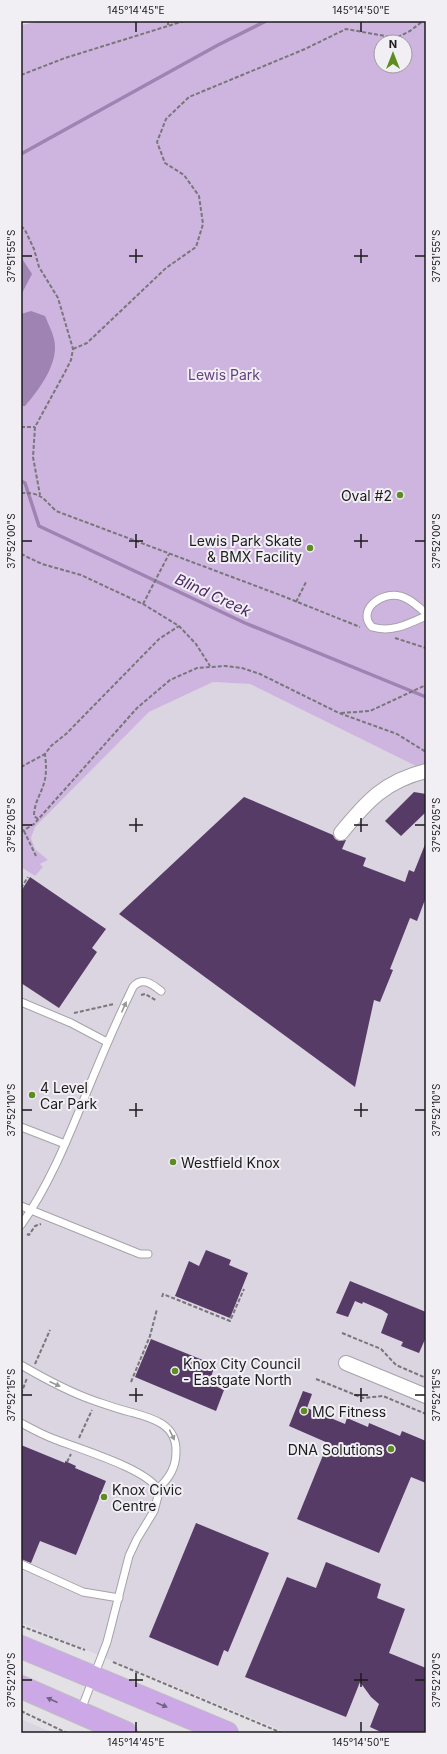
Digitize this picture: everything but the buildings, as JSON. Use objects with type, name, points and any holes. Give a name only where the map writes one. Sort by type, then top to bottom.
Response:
[{"type":"highway","points":[[21,1647],[227,1733]]},
{"type":"highway","points":[[21,1687],[126,1733]]},
{"type":"street","points":[[341,833],[365,804],[382,789],[408,776],[426,771]]},
{"type":"street","points":[[346,1363],[426,1396]]},
{"type":"lane","points":[[426,613],[406,598],[394,595],[385,595],[373,603],[368,612],[368,623],[372,627],[386,630],[396,628],[426,616]]},
{"type":"lane","points":[[21,1225],[32,1210],[65,1144],[107,1042],[133,987],[139,982],[148,982],[161,991]]},
{"type":"lane","points":[[21,1002],[71,1023],[107,1042]]},
{"type":"lane","points":[[21,1127],[65,1144]]},
{"type":"lane","points":[[21,1206],[140,1254],[148,1254]]},
{"type":"lane","points":[[21,1365],[56,1384],[94,1401],[153,1418],[164,1424],[174,1438],[176,1458],[170,1476],[158,1489]]},
{"type":"lane","points":[[21,1423],[53,1439],[129,1468],[151,1481],[158,1489],[159,1496],[154,1511],[137,1539],[129,1556],[108,1642],[80,1712]]},
{"type":"lane","points":[[21,1564],[83,1592],[119,1598]]},
{"type":"path","points":[[168,21],[168,26]]},
{"type":"path","points":[[21,75],[65,58],[184,21]]},
{"type":"path","points":[[73,349],[87,343],[166,268],[196,247],[203,224],[199,196],[184,174],[166,163],[157,142],[166,119],[189,97],[305,50],[346,29],[396,38],[410,31],[423,21]]},
{"type":"path","points":[[21,226],[25,230],[34,248],[39,267],[58,298],[73,349],[71,360],[34,427],[33,457],[40,496]]},
{"type":"path","points":[[21,427],[34,427]]},
{"type":"path","points":[[21,494],[33,492],[40,496],[56,511],[363,628]]},
{"type":"path","points":[[21,554],[42,564],[81,575],[143,604],[179,626],[196,644],[210,666]]},
{"type":"path","points":[[143,604],[169,554]]},
{"type":"path","points":[[296,602],[306,582]]},
{"type":"path","points":[[21,767],[45,754],[51,746],[66,734],[159,639],[179,626]]},
{"type":"path","points":[[391,637],[426,648]]},
{"type":"path","points":[[36,856],[22,832],[38,819],[137,708],[155,691],[182,674],[210,666],[242,668],[260,674],[339,713],[397,734],[426,752]]},
{"type":"path","points":[[339,713],[370,711],[426,685]]},
{"type":"path","points":[[38,819],[34,816],[34,810],[38,795],[44,783],[46,768],[45,754]]},
{"type":"path","points":[[21,888],[28,877]]},
{"type":"path","points":[[138,998],[141,994],[145,994],[157,1001]]},
{"type":"path","points":[[67,1013],[81,1012],[113,1004],[124,1008]]},
{"type":"path","points":[[27,1234],[29,1235],[36,1226],[44,1224]]},
{"type":"path","points":[[162,1297],[163,1294],[230,1321],[244,1289]]},
{"type":"path","points":[[131,1382],[150,1336],[157,1309]]},
{"type":"path","points":[[34,1366],[50,1330]]},
{"type":"path","points":[[342,1333],[381,1349],[396,1365],[426,1378]]},
{"type":"path","points":[[21,1394],[28,1376]]},
{"type":"path","points":[[316,1379],[363,1398],[383,1396],[426,1414]]},
{"type":"path","points":[[78,1440],[94,1407]]},
{"type":"path","points":[[67,1462],[72,1453]]},
{"type":"path","points":[[21,1626],[85,1650]]},
{"type":"path","points":[[112,1662],[282,1733]]},
{"type":"path","points":[[21,1711],[67,1733]]},
{"type":"shaded area","points":[[21,257],[32,274],[21,295]]},
{"type":"shaded area","points":[[31,311],[45,316],[54,339],[55,348],[51,366],[42,384],[25,406],[21,406],[21,314]]},
{"type":"shaded area","points":[[213,682],[250,684],[426,771],[426,1733],[288,1733],[21,1623],[21,867],[35,876],[43,867],[40,864],[48,860],[35,849],[31,838],[35,827],[149,712]]},
{"type":"shaded area","points":[[21,1719],[53,1733],[21,1733]]},
{"type":"green space","name":"Lewis Park","points":[[41,21],[426,21],[426,771],[250,684],[213,682],[149,712],[35,827],[31,838],[35,849],[48,860],[40,864],[43,867],[35,876],[21,867],[21,25]]},
{"type":"waterway","points":[[21,154],[218,45],[266,21]]},
{"type":"waterway","name":"Blind Creek","points":[[21,481],[25,483],[39,526],[245,623],[426,697]]},
{"type":"place","name":"Oval #2","points":[[400,495]]},
{"type":"place","name":"Lewis Park Skate & BMX Facility","points":[[310,548]]},
{"type":"place","name":"4 Level Car Park","points":[[32,1095]]},
{"type":"place","name":"Westfield Knox","points":[[173,1162]]},
{"type":"place","name":"Knox City Council - Eastgate North","points":[[175,1371]]},
{"type":"place","name":"MC Fitness","points":[[304,1411]]},
{"type":"place","name":"DNA Solutions","points":[[391,1449]]},
{"type":"place","name":"Knox Civic Centre","points":[[104,1497]]}]
